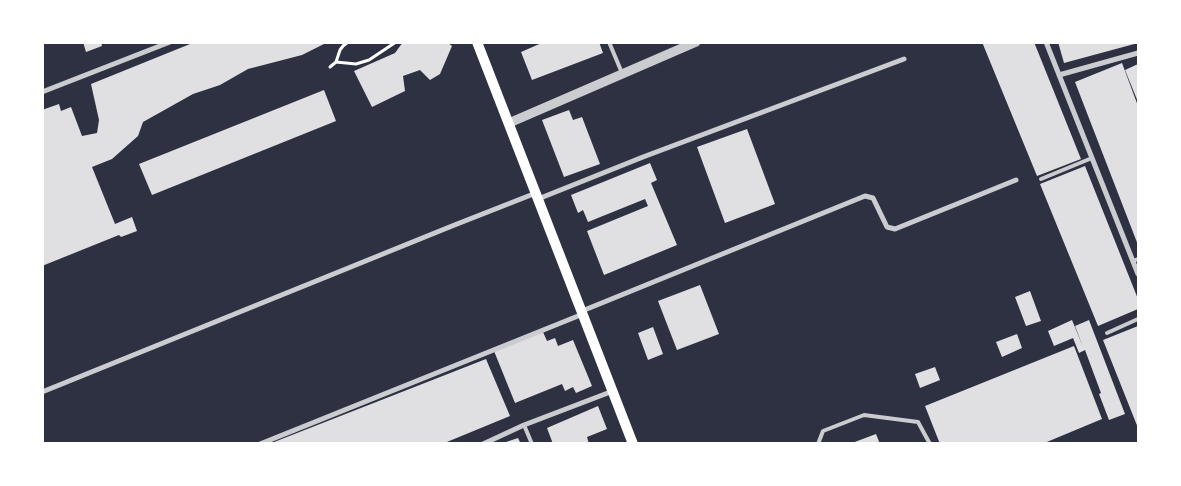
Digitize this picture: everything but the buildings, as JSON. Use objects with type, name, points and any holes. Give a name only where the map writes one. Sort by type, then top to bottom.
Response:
[{"type":"main road","points":[[480,43],[633,444]]},
{"type":"street","points":[[42,92],[170,42]]},
{"type":"street","points":[[509,123],[696,42]]},
{"type":"street","points":[[1046,42],[1092,158],[1136,260],[1138,274]]},
{"type":"street","points":[[1059,74],[1138,53]]},
{"type":"street","points":[[42,392],[452,226],[904,59]]},
{"type":"street","points":[[260,444],[865,196],[873,198],[887,227],[895,230],[1016,180]]},
{"type":"street","points":[[483,444],[524,425],[613,391]]},
{"type":"lane","points":[[615,42],[609,44],[622,74]]},
{"type":"lane","points":[[1041,179],[1092,158]]},
{"type":"lane","points":[[1107,332],[1138,319]]},
{"type":"lane","points":[[818,444],[823,431],[864,416],[918,422],[930,444]]},
{"type":"lane","points":[[524,425],[532,444]]},
{"type":"path","points":[[330,67],[336,62],[340,50],[348,42]]},
{"type":"path","points":[[336,62],[356,64],[369,60],[396,42]]}]
